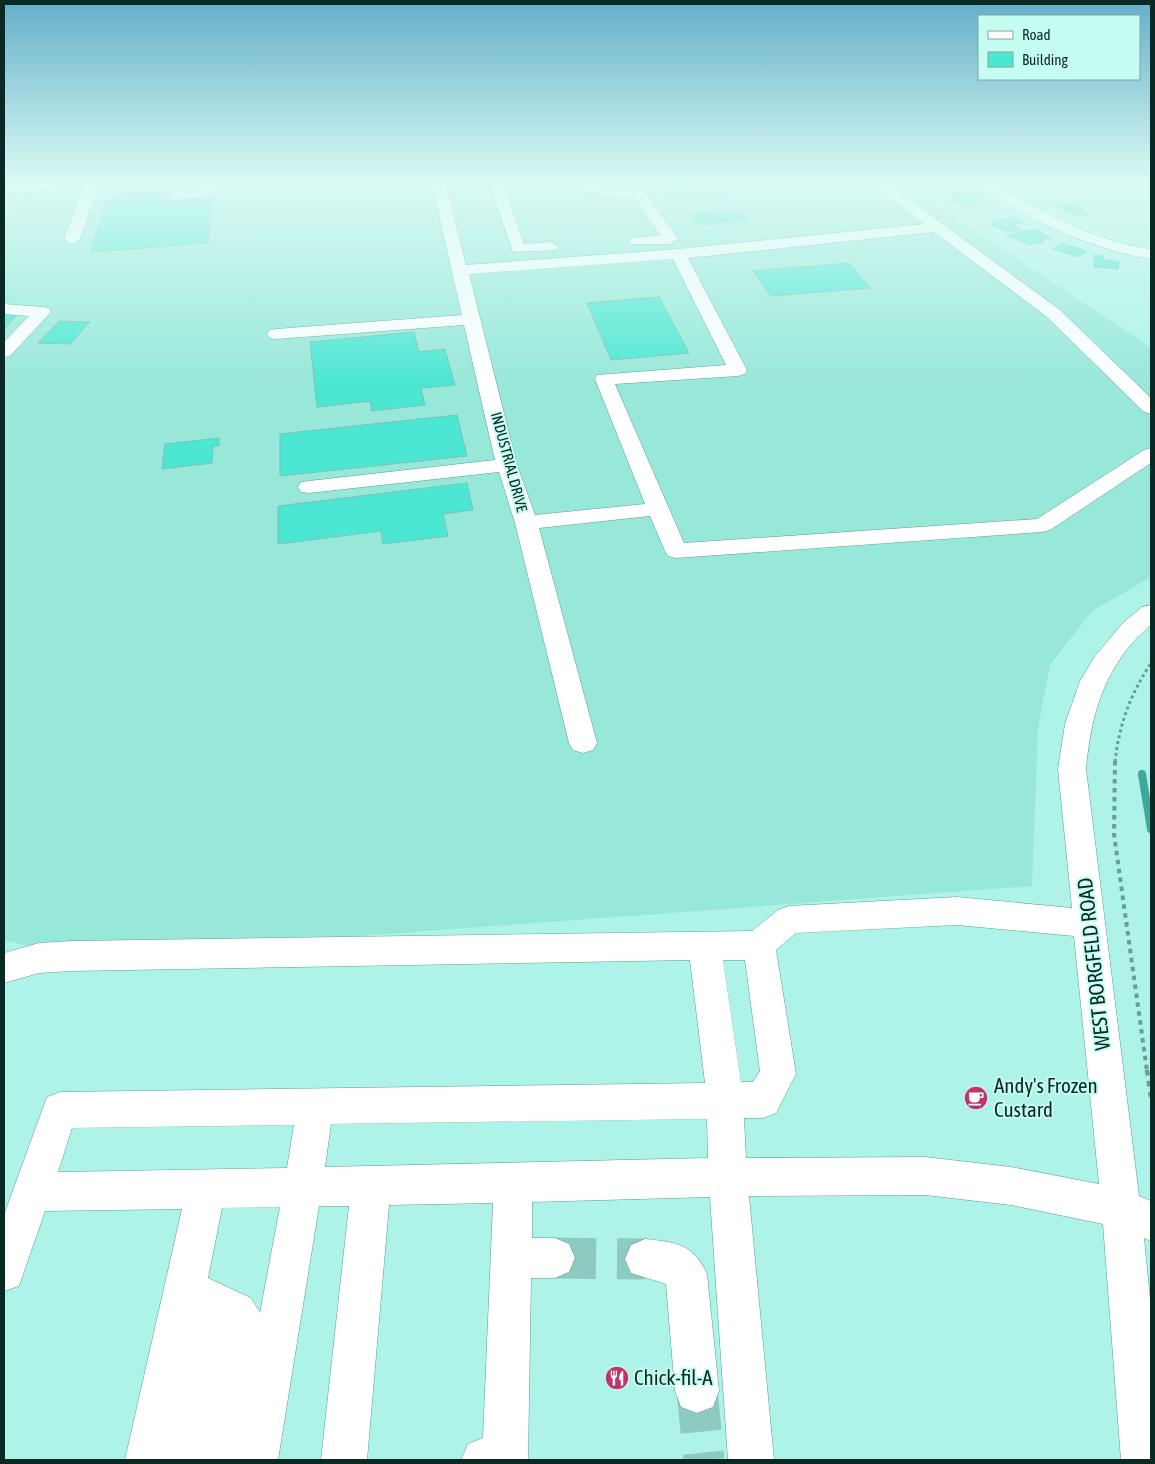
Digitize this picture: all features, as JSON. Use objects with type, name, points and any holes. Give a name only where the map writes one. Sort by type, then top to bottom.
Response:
[{"type":"street","name":"INDUSTRIAL DRIVE","points":[[455,248],[507,465],[526,523],[583,743]]},
{"type":"street","points":[[461,270],[733,248]]},
{"type":"street","points":[[966,248],[1054,314],[1151,408]]},
{"type":"street","points":[[1115,248],[1151,254]]},
{"type":"street","points":[[678,254],[738,370],[604,379],[676,551],[1042,525],[1151,454]]},
{"type":"street","points":[[4,309],[43,312],[4,352]]},
{"type":"street","points":[[276,334],[472,319]]},
{"type":"street","points":[[309,487],[507,465]]},
{"type":"street","points":[[526,523],[658,509]]},
{"type":"street","name":"WEST BORGFELD ROAD","points":[[1144,1460],[1136,1215],[1090,924],[1072,768],[1074,735],[1084,703],[1106,655],[1139,621],[1151,613]]},
{"type":"street","points":[[4,968],[39,958],[72,956],[759,945],[789,920],[957,911],[1090,924]]},
{"type":"street","points":[[4,1271],[60,1110],[763,1100],[778,1074],[759,945]]},
{"type":"street","points":[[705,946],[725,1100],[728,1177],[751,1460]]},
{"type":"street","points":[[255,1460],[303,1187],[315,1106]]},
{"type":"street","points":[[32,1192],[728,1177],[925,1176],[1011,1186],[1136,1215]]},
{"type":"street","points":[[484,1460],[505,1460],[513,1183]]},
{"type":"street","points":[[344,1460],[371,1186]]},
{"type":"street","points":[[190,1460],[202,1297],[206,1189]]},
{"type":"street","points":[[511,1258],[555,1258]]},
{"type":"street","points":[[645,1259],[672,1262],[686,1274],[697,1391]]},
{"type":"street","points":[[148,1460],[202,1297]]},
{"type":"street","points":[[202,1297],[236,1313],[243,1324],[225,1443],[217,1460]]},
{"type":"path","points":[[1151,663],[1138,681],[1122,716],[1113,762],[1113,793],[1114,834],[1151,1097]]},
{"type":"shaded area","points":[[4,248],[1001,248],[1151,348],[1151,577],[1092,611],[1050,665],[1038,728],[1032,886],[75,957],[4,940]]},
{"type":"building","points":[[92,248],[139,248],[91,252]]},
{"type":"building","points":[[1078,248],[1087,251],[1078,257],[1053,249]]},
{"type":"building","points":[[1094,255],[1119,262],[1118,269],[1094,267]]},
{"type":"building","points":[[849,263],[870,288],[771,296],[753,271]]},
{"type":"building","points":[[659,297],[689,353],[611,360],[587,303]]},
{"type":"building","points":[[4,314],[17,315],[4,329]]},
{"type":"building","points":[[59,321],[90,322],[70,344],[38,343]]},
{"type":"building","points":[[414,332],[419,352],[445,349],[455,385],[421,388],[425,405],[372,411],[370,401],[317,407],[310,342]]},
{"type":"building","points":[[457,415],[467,456],[280,476],[280,434]]},
{"type":"building","points":[[219,438],[219,446],[213,446],[212,463],[162,469],[165,444]]},
{"type":"building","points":[[467,483],[473,510],[443,514],[448,536],[383,544],[381,531],[278,544],[278,506]]},
{"type":"waterway","points":[[1142,774],[1151,829]]},
{"type":"tunnel","points":[[555,1258],[645,1259]]},
{"type":"tunnel","points":[[697,1391],[704,1460]]},
{"type":"place","name":"Andy's Frozen Custard","points":[[976,1098]]},
{"type":"place","name":"Chick-fil-A","points":[[617,1378]]}]
